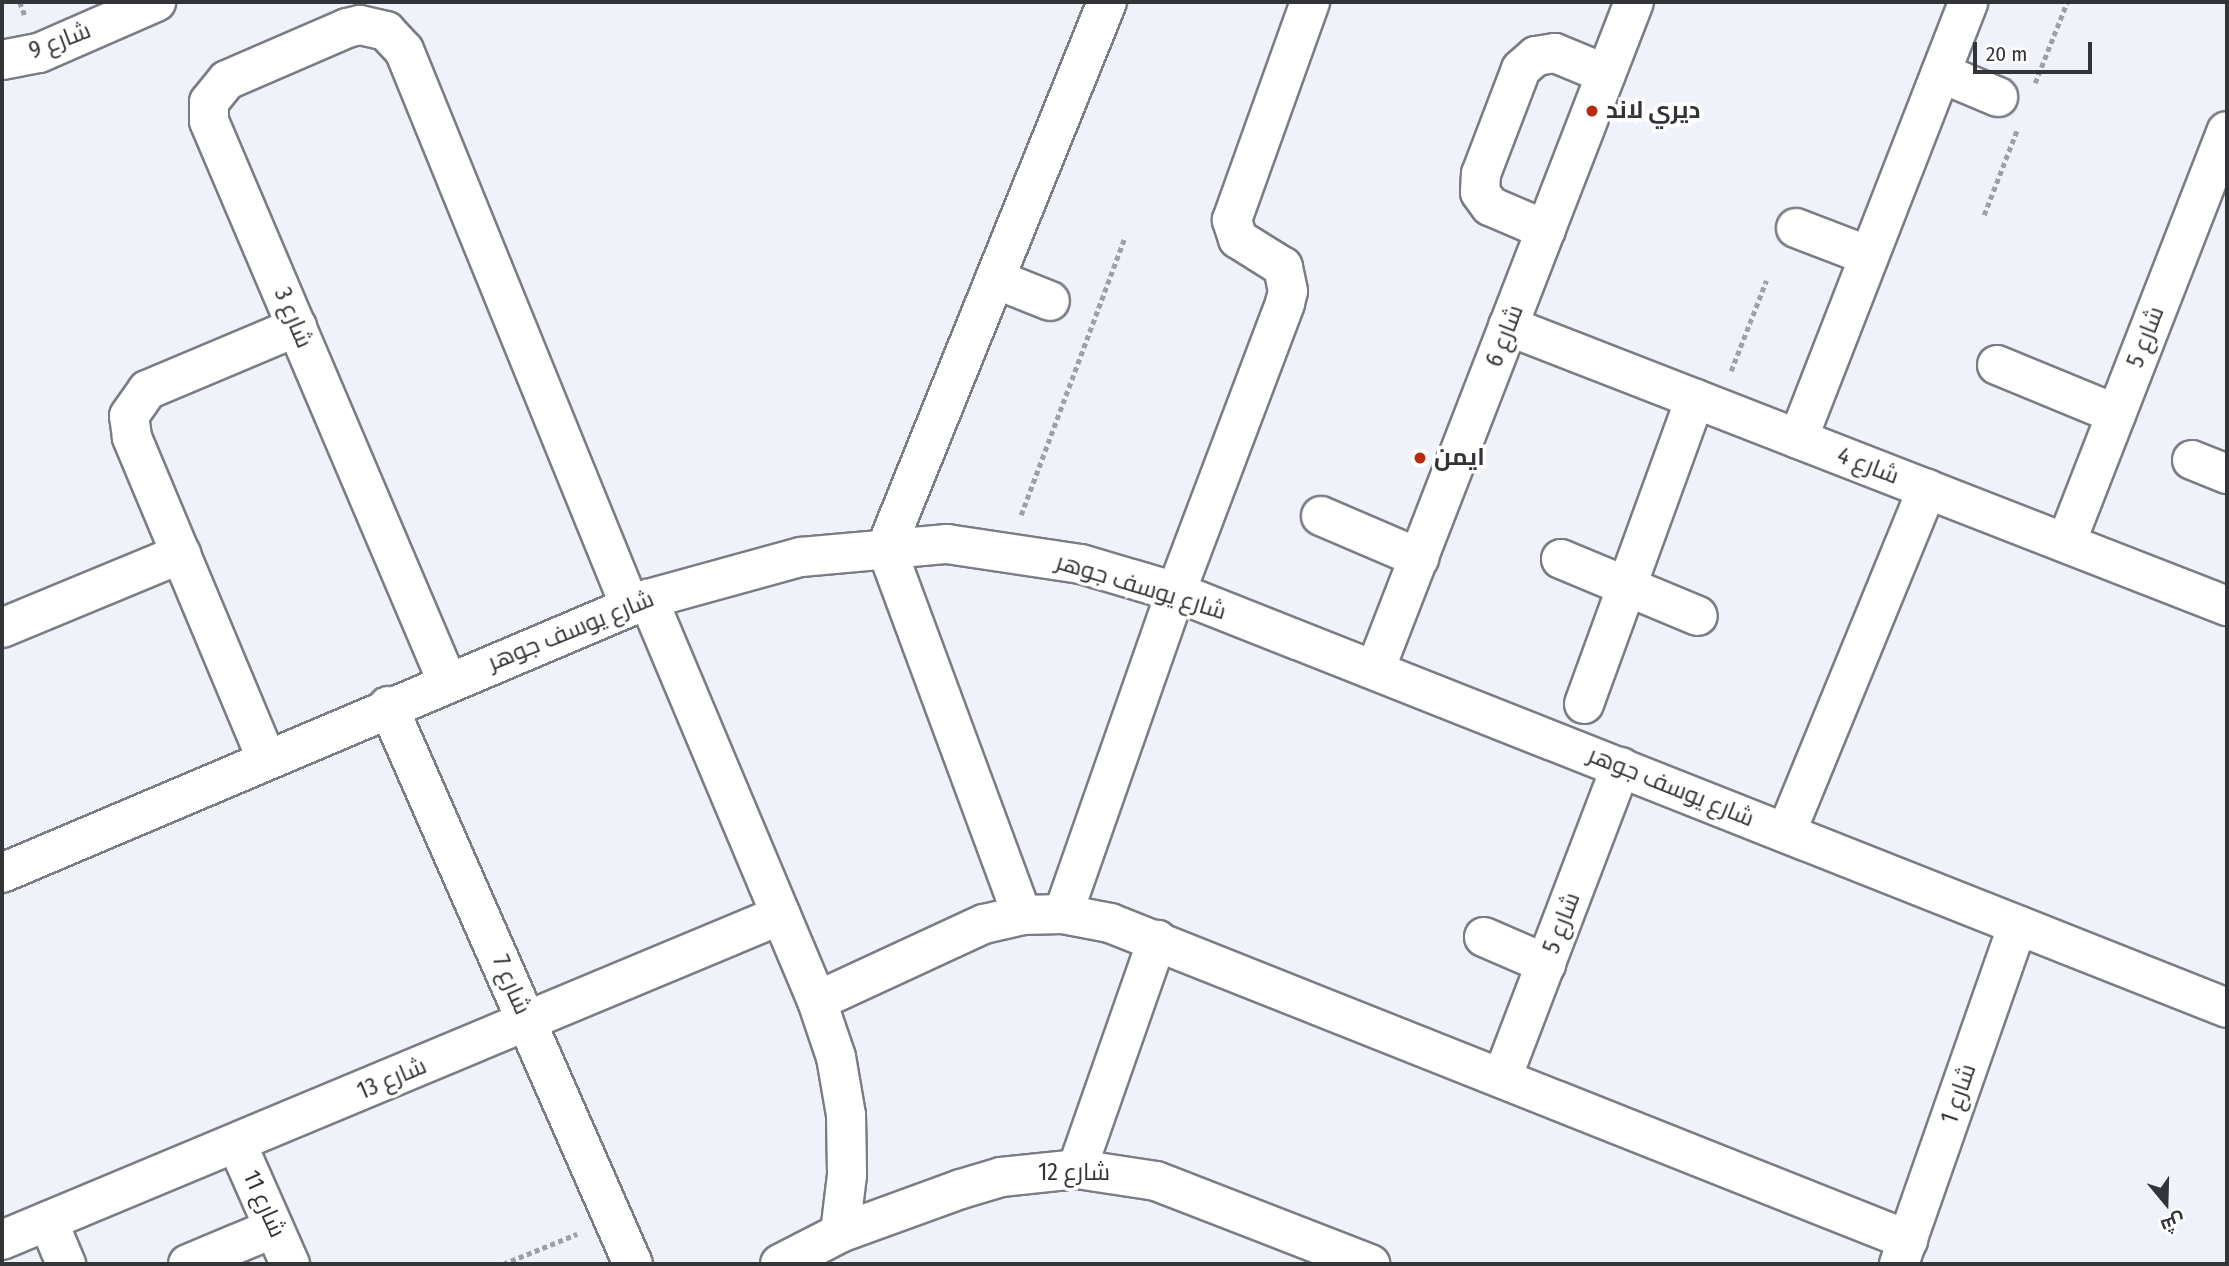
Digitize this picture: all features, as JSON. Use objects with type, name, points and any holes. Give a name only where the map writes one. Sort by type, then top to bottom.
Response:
[{"type":"street","name":"شارع 9","points":[[2,60],[39,52],[156,2]]},
{"type":"street","points":[[1023,915],[886,548],[1107,2]]},
{"type":"street","points":[[1063,914],[1176,592],[1288,290],[1283,267],[1238,239],[1232,220],[1310,2]]},
{"type":"street","name":"شارع 6","points":[[1375,670],[1634,2]]},
{"type":"street","points":[[1798,439],[1968,2]]},
{"type":"street","name":"شارع 3","points":[[447,681],[209,121],[209,102],[227,80],[347,28],[360,25],[386,31],[404,50],[639,602]]},
{"type":"street","points":[[1546,230],[1490,206],[1480,192],[1481,174],[1521,69],[1536,56],[1555,53],[1606,74]]},
{"type":"street","points":[[1941,73],[1998,97]]},
{"type":"street","name":"شارع 5","points":[[2066,543],[2227,131]]},
{"type":"street","points":[[1796,228],[1869,256]]},
{"type":"street","points":[[995,279],[1050,301]]},
{"type":"street","name":"شارع 4","points":[[1508,326],[2066,543],[2224,595]]},
{"type":"street","points":[[266,758],[132,437],[129,416],[133,406],[147,390],[297,327]]},
{"type":"street","points":[[1997,365],[2116,414]]},
{"type":"street","points":[[1584,704],[1627,586],[1706,404]]},
{"type":"street","points":[[2192,460],[2227,474]]},
{"type":"street","points":[[1786,833],[1927,489]]},
{"type":"street","points":[[1321,516],[1419,558]]},
{"type":"street","name":"شارع يوسف جوهر","points":[[2,873],[388,706],[639,602],[801,557],[947,544],[1081,564],[1176,592],[2227,1008]]},
{"type":"street","points":[[2,628],[181,554]]},
{"type":"street","points":[[1561,559],[1698,616]]},
{"type":"street","points":[[639,602],[781,915],[817,1001],[836,1057],[846,1115],[848,1175],[840,1233]]},
{"type":"street","name":"شارع 7","points":[[388,706],[633,1264]]},
{"type":"street","name":"شارع 5","points":[[1502,1077],[1621,767]]},
{"type":"street","points":[[817,1001],[984,924],[1023,915],[1063,914],[1110,923],[1502,1077],[1903,1252]]},
{"type":"street","name":"شارع 13","points":[[2,1240],[781,915]]},
{"type":"street","name":"شارع 1","points":[[1903,1252],[2018,925]]},
{"type":"street","points":[[1484,937],[1546,964]]},
{"type":"street","points":[[1077,1169],[1157,940]]},
{"type":"street","name":"شارع 11","points":[[237,1144],[290,1264]]},
{"type":"street","name":"شارع 12","points":[[780,1264],[840,1233],[1001,1177],[1077,1169],[1156,1181],[1370,1264]]},
{"type":"street","points":[[48,1221],[66,1264]]},
{"type":"street","points":[[188,1264],[274,1228]]},
{"type":"path","points":[[1008,552],[1124,240]]},
{"type":"path","points":[[1706,404],[1766,281]]},
{"type":"path","points":[[503,1264],[614,1219]]},
{"type":"place","name":"ديري لاند","points":[[1592,111]]},
{"type":"place","name":"ايمن","points":[[1420,458]]}]
